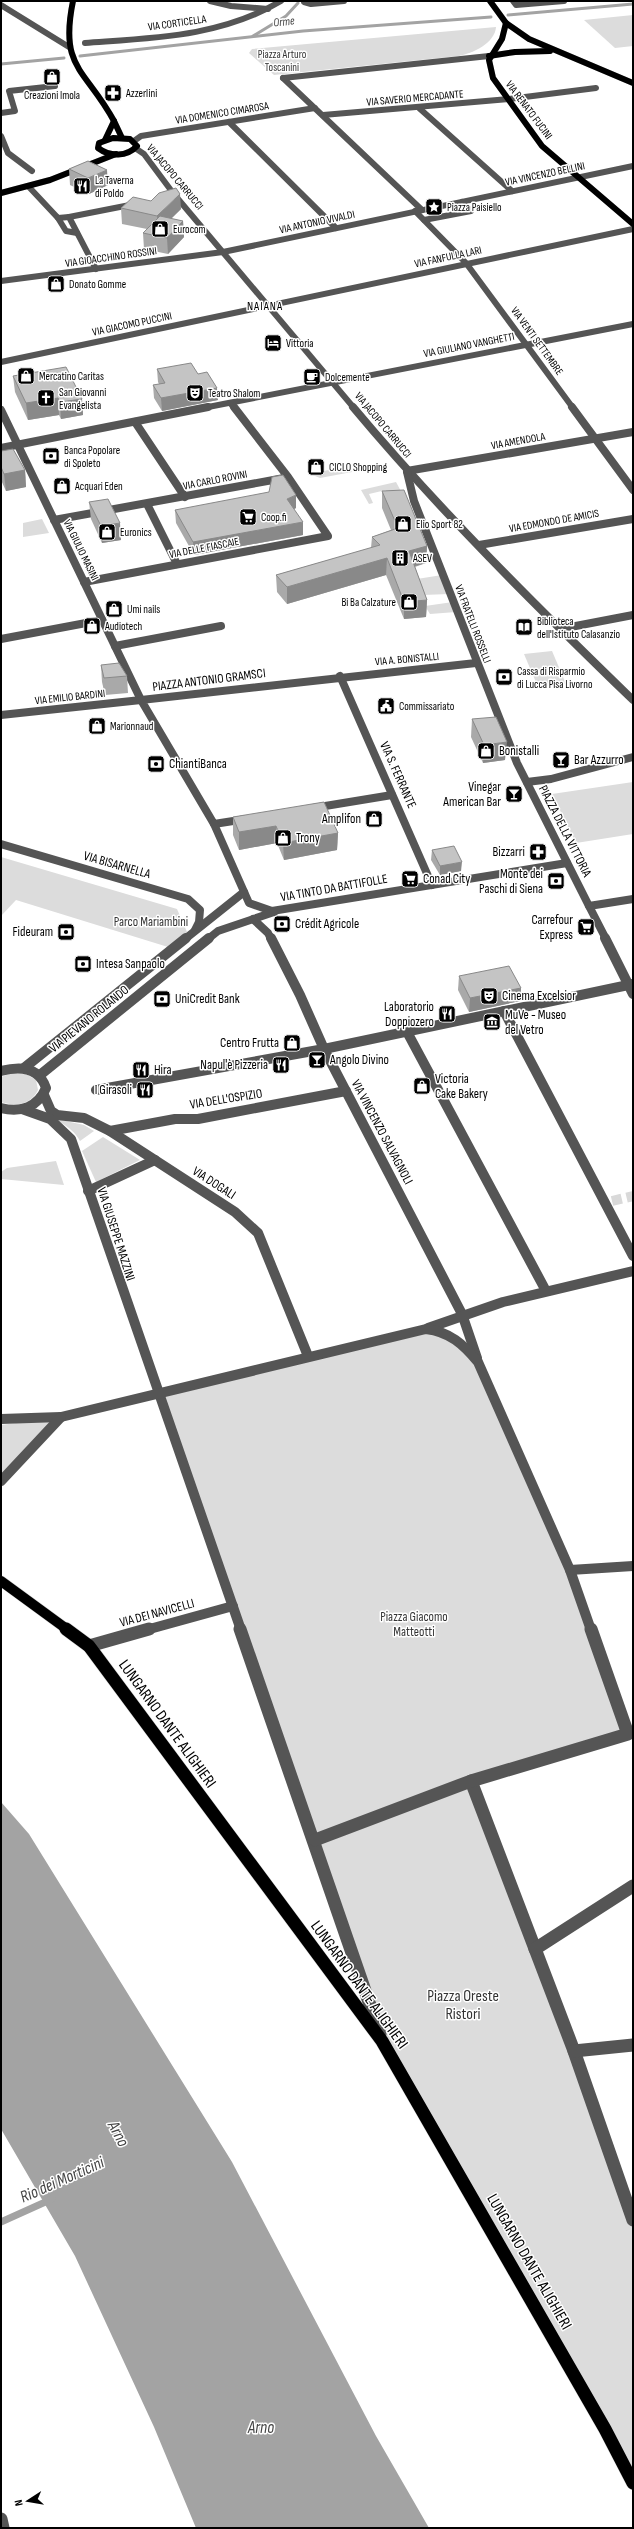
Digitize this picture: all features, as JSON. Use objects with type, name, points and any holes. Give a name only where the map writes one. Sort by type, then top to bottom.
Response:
[{"type":"main road","points":[[73,1],[68,30],[69,47],[77,67],[93,86],[114,121],[122,138]]},
{"type":"main road","points":[[491,3],[506,23],[529,39],[556,52],[587,62],[633,83]]},
{"type":"main road","points":[[489,56],[502,40],[506,23]]},
{"type":"main road","points":[[489,56],[529,51],[556,52]]},
{"type":"main road","name":"VIA RENATO FUCINI","points":[[489,56],[488,67],[493,78],[542,146],[633,224]]},
{"type":"main road","points":[[105,140],[114,121]]},
{"type":"main road","points":[[1,193],[29,186],[116,154],[128,152],[135,148],[134,141],[122,138],[105,140],[99,143],[94,152],[79,167]]},
{"type":"main road","points":[[94,152],[116,154]]},
{"type":"main road","name":"LUNGARNO DANTE ALIGHIERI","points":[[1,1580],[89,1646],[334,1980],[382,2041],[605,2429],[633,2483]]},
{"type":"street","points":[[210,1],[231,6],[268,9]]},
{"type":"street","name":"VIA CORTICELLA","points":[[85,42],[205,30],[250,19],[281,1]]},
{"type":"street","points":[[304,2],[311,4],[344,1]]},
{"type":"street","points":[[513,1],[516,5],[564,1]]},
{"type":"street","points":[[1,5],[69,47]]},
{"type":"street","name":"VIA VENTI SETTEMBRE","points":[[489,56],[284,78],[419,210],[424,220],[466,263],[633,490]]},
{"type":"street","points":[[1,113],[15,111],[9,91],[55,86]]},
{"type":"street","name":"VIA SAVERIO MERCADANTE","points":[[323,115],[419,108],[596,88]]},
{"type":"street","name":"VIA DOMENICO CIMAROSA","points":[[134,141],[141,136],[315,108]]},
{"type":"street","points":[[419,108],[512,191]]},
{"type":"street","points":[[230,122],[336,228]]},
{"type":"street","points":[[1,136],[8,153],[32,171]]},
{"type":"street","name":"VIA JACOPO CARRUCCI","points":[[135,148],[144,154],[176,196],[407,471],[560,629],[633,700]]},
{"type":"street","name":"VIA VINCENZO BELLINI","points":[[419,210],[633,166]]},
{"type":"street","points":[[29,186],[58,218],[66,231],[77,233]]},
{"type":"street","points":[[169,198],[176,196]]},
{"type":"street","points":[[58,218],[146,202]]},
{"type":"street","points":[[424,220],[471,211],[462,202]]},
{"type":"street","name":"VIA ANTONIO VIVALDI","points":[[223,252],[419,210]]},
{"type":"street","points":[[69,217],[96,269]]},
{"type":"street","name":"VIA FANFULLA LARI","points":[[268,305],[633,229]]},
{"type":"street","name":"VIA GIOACCHINO ROSSINI","points":[[1,281],[223,252]]},
{"type":"street","name":"VIA GIACOMO PUCCINI","points":[[1,362],[268,305]]},
{"type":"street","name":"VIA GIULIANO VANGHETTI","points":[[1,448],[633,324]]},
{"type":"street","points":[[231,404],[288,477]]},
{"type":"street","name":"VIA GIULIO MASINI","points":[[1,410],[141,700]]},
{"type":"street","points":[[135,422],[185,497]]},
{"type":"street","name":"VIA AMENDOLA","points":[[407,471],[633,432]]},
{"type":"street","name":"VIA FRATELLI ROSSELLI","points":[[407,471],[414,501],[476,663],[526,782]]},
{"type":"street","name":"VIA CARLO ROVINI","points":[[54,520],[288,477]]},
{"type":"street","name":"VIA DELLE FIASCAIE","points":[[84,582],[328,536],[288,477]]},
{"type":"street","points":[[147,504],[177,564]]},
{"type":"street","name":"VIA EDMONDO DE AMICIS","points":[[479,545],[633,519]]},
{"type":"street","points":[[560,629],[633,615]]},
{"type":"street","points":[[1,639],[102,620]]},
{"type":"street","points":[[115,646],[221,626]]},
{"type":"street","name":"VIA A. BONISTALLI","points":[[340,676],[476,663]]},
{"type":"street","name":"PIAZZA ANTONIO GRAMSCI","points":[[214,824],[141,700],[340,676]]},
{"type":"street","name":"VIA S. FERRANTE","points":[[340,676],[432,885]]},
{"type":"street","name":"VIA EMILIO BARDINI","points":[[1,715],[141,700]]},
{"type":"street","name":"PIAZZA DELLA VITTORIA","points":[[633,757],[551,779],[526,782],[630,985],[633,994]]},
{"type":"street","points":[[302,810],[392,795]]},
{"type":"street","points":[[244,892],[214,824],[254,817]]},
{"type":"street","name":"VIA BISARNELLA","points":[[1,844],[188,899],[200,910],[199,922],[194,932]]},
{"type":"street","name":"VIA TINTO DA BATTIFOLLE","points":[[244,892],[249,903],[260,909],[276,911],[567,863]]},
{"type":"street","name":"VIA PIEVANO ROLANDO","points":[[24,1068],[244,892]]},
{"type":"street","points":[[589,906],[633,899]]},
{"type":"street","name":"VIA PIEVANO ROLANDO","points":[[40,1075],[218,931],[276,911]]},
{"type":"street","name":"VIA VINCENZO SALVAGNOLI","points":[[253,919],[268,933],[300,995],[324,1049],[462,1314],[478,1362]]},
{"type":"street","points":[[96,1090],[324,1049],[406,1030],[630,985]]},
{"type":"street","points":[[504,1011],[608,1202],[633,1256]]},
{"type":"street","points":[[406,1030],[546,1290]]},
{"type":"street","points":[[4,1068],[24,1068],[40,1075],[45,1081],[44,1095],[31,1106],[22,1109]]},
{"type":"street","name":"VIA DELL'OSPIZIO","points":[[110,1131],[175,1119],[198,1119],[346,1091]]},
{"type":"street","name":"VIA DOGALI","points":[[44,1095],[46,1105],[57,1115],[84,1118],[110,1131],[235,1212],[258,1233],[269,1256],[308,1356]]},
{"type":"street","name":"VIA GIUSEPPE MAZZINI","points":[[1,1108],[22,1109],[41,1113],[66,1132],[71,1139],[157,1392]]},
{"type":"street","points":[[88,1191],[155,1160]]},
{"type":"street","points":[[1,1420],[61,1416],[426,1329],[462,1314],[546,1290],[633,1271]]},
{"type":"street","points":[[315,1840],[471,1781],[631,1738],[570,1570],[478,1362],[461,1342],[443,1330],[426,1329]]},
{"type":"street","points":[[157,1392],[315,1840],[382,2041]]},
{"type":"street","points":[[1,1481],[61,1416]]},
{"type":"street","points":[[570,1570],[633,1566]]},
{"type":"street","name":"VIA DEI NAVICELLI","points":[[89,1646],[233,1606]]},
{"type":"street","points":[[471,1781],[574,2051],[633,2220]]},
{"type":"street","points":[[535,1949],[633,1886]]},
{"type":"street","points":[[574,2051],[633,2045]]},
{"type":"street","points":[[1,2519],[3,2528]]},
{"type":"green space","points":[[633,15],[633,46],[615,48],[584,20]]},
{"type":"green space","name":"Piazza Arturo Toscanini","points":[[496,27],[495,33],[488,42],[477,50],[459,56],[274,75],[249,53],[252,49]]},
{"type":"green space","points":[[347,466],[352,472],[320,478],[310,474]]},
{"type":"green space","points":[[396,482],[403,495],[387,494],[386,490],[369,494],[373,503],[369,504],[361,490]]},
{"type":"green space","points":[[42,519],[49,533],[23,537],[23,523]]},
{"type":"green space","points":[[442,575],[449,594],[423,595],[417,579]]},
{"type":"green space","points":[[453,602],[456,612],[430,614],[425,606]]},
{"type":"green space","points":[[552,651],[566,684],[538,687],[524,654]]},
{"type":"green space","points":[[633,782],[633,834],[576,843],[552,794]]},
{"type":"green space","name":"Parco Mariambini","points":[[1,857],[177,909],[187,932],[168,947],[16,900],[1,916]]},
{"type":"green space","points":[[12,1073],[26,1074],[36,1080],[38,1090],[27,1102],[22,1104],[6,1104],[1,1102],[1,1077]]},
{"type":"green space","points":[[44,1109],[57,1119],[84,1125],[94,1131],[80,1141],[72,1130],[48,1114]]},
{"type":"green space","points":[[103,1137],[140,1160],[96,1182],[82,1151]]},
{"type":"green space","points":[[56,1161],[64,1185],[1,1179],[1,1172],[7,1168]]},
{"type":"green space","name":"Piazza Giacomo Matteotti","points":[[443,1330],[478,1362],[550,1524],[628,1734],[471,1781],[633,2220],[633,2483],[382,2041],[157,1392]]},
{"type":"green space","points":[[61,1417],[1,1481],[1,1425]]},
{"type":"water","name":"Arno","points":[[1,1802],[29,1834],[232,2162],[376,2436],[429,2528],[196,2528],[154,2427],[75,2256],[1,2129]]},
{"type":"building","points":[[88,161],[107,170],[88,178],[69,169]]},
{"type":"building","points":[[176,188],[180,194],[157,216],[121,208],[133,197],[151,201],[159,193]]},
{"type":"building","points":[[160,216],[183,221],[167,238],[143,233]]},
{"type":"building","points":[[191,363],[198,374],[207,372],[217,388],[161,398],[153,385],[165,383],[157,369]]},
{"type":"building","points":[[66,367],[82,399],[60,402],[58,398],[26,403],[13,376]]},
{"type":"building","points":[[13,449],[25,470],[4,474],[1,467],[1,451]]},
{"type":"building","name":"Coop.fi","points":[[283,475],[296,495],[287,499],[303,522],[193,542],[175,510],[269,492],[272,477]]},
{"type":"building","points":[[404,490],[427,546],[409,551],[427,600],[404,602],[387,558],[287,587],[276,575],[380,545],[372,537],[398,528],[382,491]]},
{"type":"building","points":[[108,499],[120,523],[101,526],[89,502]]},
{"type":"building","points":[[119,663],[127,676],[104,678],[101,665]]},
{"type":"building","points":[[496,717],[507,742],[484,745],[472,719]]},
{"type":"building","points":[[324,802],[338,833],[283,843],[276,826],[239,832],[233,817]]},
{"type":"building","points":[[454,846],[462,862],[440,866],[432,850]]},
{"type":"building","points":[[509,966],[521,988],[470,998],[459,976]]},
{"type":"waterway","points":[[253,36],[286,16],[298,3]]},
{"type":"waterway","name":"Orme","points":[[508,15],[633,4]]},
{"type":"waterway","name":"Orme","points":[[80,56],[303,31],[491,17]]},
{"type":"waterway","name":"Orme","points":[[1,64],[64,58]]},
{"type":"waterway","name":"Rio dei Morticini","points":[[1,2222],[52,2199]]},
{"type":"tunnel","points":[[612,1201],[633,1196]]},
{"type":"place","name":"Creazioni Imola","points":[[52,77]]},
{"type":"place","name":"Azzerlini","points":[[113,93]]},
{"type":"place","name":"La Taverna di Poldo","points":[[82,186]]},
{"type":"place","name":"Piazza Paisiello","points":[[434,207]]},
{"type":"place","name":"Eurocom","points":[[160,229]]},
{"type":"place","name":"Donato Gomme","points":[[56,284]]},
{"type":"place","name":"Vittoria","points":[[273,343]]},
{"type":"place","name":"Mercatino Caritas","points":[[26,376]]},
{"type":"place","name":"Dolcemente","points":[[312,377]]},
{"type":"place","name":"Teatro Shalom","points":[[195,393]]},
{"type":"place","name":"San Giovanni Evangelista","points":[[46,398]]},
{"type":"place","name":"Banca Popolare di Spoleto","points":[[51,456]]},
{"type":"place","name":"CICLO Shopping","points":[[316,467]]},
{"type":"place","name":"Acquari Eden","points":[[62,486]]},
{"type":"place","name":"Coop.fi","points":[[248,517]]},
{"type":"place","name":"Elio Sport 82","points":[[403,524]]},
{"type":"place","name":"Euronics","points":[[107,532]]},
{"type":"place","name":"ASEV","points":[[400,558]]},
{"type":"place","name":"Bi Ba Calzature","points":[[409,602]]},
{"type":"place","name":"Umi nails","points":[[114,609]]},
{"type":"place","name":"Audiotech","points":[[92,626]]},
{"type":"place","name":"Biblioteca dell'Istituto Calasanzio","points":[[524,627]]},
{"type":"place","name":"Cassa di Risparmio di Lucca Pisa Livorno","points":[[504,677]]},
{"type":"place","name":"Commissariato","points":[[386,706]]},
{"type":"place","name":"Marionnaud","points":[[97,726]]},
{"type":"place","name":"Bonistalli","points":[[486,751]]},
{"type":"place","name":"Bar Azzurro","points":[[561,760]]},
{"type":"place","name":"ChiantiBanca","points":[[156,764]]},
{"type":"place","name":"Vinegar American Bar","points":[[514,794]]},
{"type":"place","name":"Amplifon","points":[[374,819]]},
{"type":"place","name":"Trony","points":[[283,838]]},
{"type":"place","name":"Bizzarri","points":[[538,852]]},
{"type":"place","name":"Conad City","points":[[410,879]]},
{"type":"place","name":"Monte dei Paschi di Siena","points":[[556,881]]},
{"type":"place","name":"Crédit Agricole","points":[[282,924]]},
{"type":"place","name":"Carrefour Express","points":[[586,927]]},
{"type":"place","name":"Fideuram","points":[[66,932]]},
{"type":"place","name":"Intesa Sanpaolo","points":[[83,964]]},
{"type":"place","name":"Cinema Excelsior","points":[[489,996]]},
{"type":"place","name":"UniCredit Bank","points":[[162,999]]},
{"type":"place","name":"Laboratorio Doppiozero","points":[[447,1014]]},
{"type":"place","name":"MuVe - Museo del Vetro","points":[[492,1022]]},
{"type":"place","name":"Centro Frutta","points":[[292,1043]]},
{"type":"place","name":"Angolo Divino","points":[[317,1060]]},
{"type":"place","name":"Napul'è Pizzeria","points":[[281,1065]]},
{"type":"place","name":"Hira","points":[[141,1070]]},
{"type":"place","name":"Victoria Cake Bakery","points":[[422,1086]]},
{"type":"place","name":"I Girasoli","points":[[145,1090]]},
{"type":"district","name":"NAIANA","points":[[265,306]]},
{"type":"park label","name":"Piazza Oreste Ristori","points":[[463,2005]]}]
